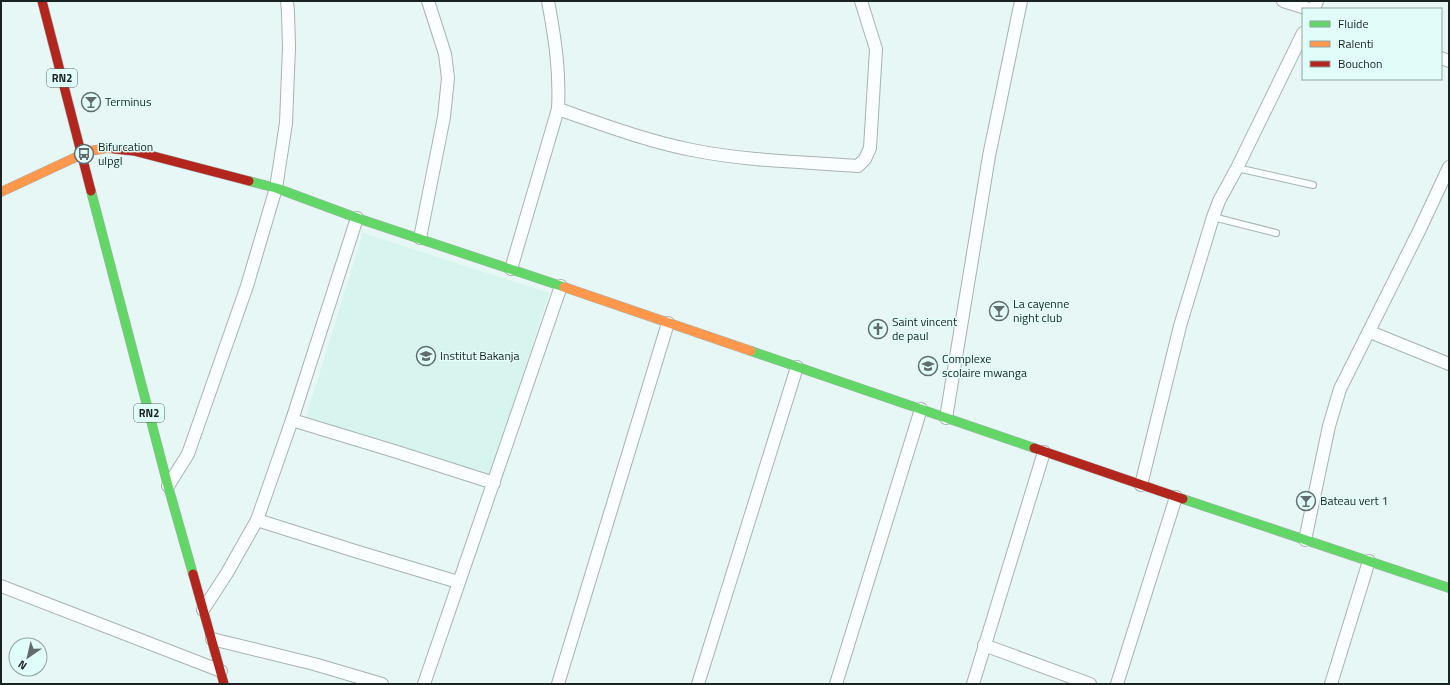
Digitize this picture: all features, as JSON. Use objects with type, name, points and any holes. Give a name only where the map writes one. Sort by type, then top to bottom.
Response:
[{"type":"main road","name":"RN2","points":[[42,1],[168,486],[224,684]]},
{"type":"main road","points":[[1,192],[89,151],[108,148],[134,151],[276,188],[357,218],[561,286],[1176,497],[1449,588]]},
{"type":"street","points":[[168,486],[188,454],[246,286],[276,188],[286,123],[289,47],[287,1]]},
{"type":"street","points":[[420,238],[444,117],[448,78],[445,54],[428,1]]},
{"type":"street","points":[[511,269],[558,109],[560,83],[548,1]]},
{"type":"street","points":[[558,109],[649,140],[693,150],[762,159],[858,166],[866,159],[870,148],[877,59],[875,41],[861,1]]},
{"type":"street","points":[[946,418],[989,156],[1021,1]]},
{"type":"street","points":[[1283,1],[1306,8]]},
{"type":"street","points":[[1141,485],[1180,326],[1212,217],[1302,35]]},
{"type":"street","points":[[1305,540],[1329,426],[1340,389],[1370,332],[1449,167]]},
{"type":"street","points":[[203,610],[227,573],[256,520],[292,420],[357,218]]},
{"type":"street","points":[[424,684],[561,286]]},
{"type":"street","points":[[558,684],[668,323]]},
{"type":"street","points":[[1370,332],[1449,364]]},
{"type":"street","points":[[698,684],[797,367]]},
{"type":"street","points":[[836,684],[921,409]]},
{"type":"street","points":[[292,420],[394,450],[494,482]]},
{"type":"street","points":[[973,684],[1044,452]]},
{"type":"street","points":[[1117,684],[1176,497]]},
{"type":"street","points":[[256,520],[458,582]]},
{"type":"street","points":[[1331,684],[1369,561]]},
{"type":"street","points":[[1,586],[221,671]]},
{"type":"street","points":[[212,639],[314,664],[382,684]]},
{"type":"street","points":[[984,645],[1090,684]]},
{"type":"lane","points":[[1237,168],[1313,185]]},
{"type":"lane","points":[[1212,217],[1276,233]]},
{"type":"shaded area","name":"Institut Bakanja","points":[[363,233],[549,293],[490,477],[305,420]]},
{"type":"traffic: fast","points":[[249,181],[276,188],[357,218],[564,287]]},
{"type":"traffic: fast","points":[[91,191],[168,486],[193,574]]},
{"type":"traffic: fast","points":[[751,351],[1034,448]]},
{"type":"traffic: fast","points":[[1183,499],[1449,588]]},
{"type":"traffic: slow","points":[[1,192],[89,151],[108,148],[115,149]]},
{"type":"traffic: slow","points":[[564,287],[751,351]]},
{"type":"traffic: jam","points":[[42,1],[91,191]]},
{"type":"traffic: jam","points":[[115,149],[134,151],[249,181]]},
{"type":"traffic: jam","points":[[1034,448],[1183,499]]},
{"type":"traffic: jam","points":[[193,574],[224,684]]},
{"type":"place","name":"Terminus","points":[[91,102]]},
{"type":"place","name":"Bifurcation ulpgl","points":[[84,154]]},
{"type":"place","name":"La cayenne night club","points":[[999,311]]},
{"type":"place","name":"Saint vincent de paul","points":[[878,329]]},
{"type":"place","name":"Institut Bakanja","points":[[426,356]]},
{"type":"place","name":"Complexe scolaire mwanga","points":[[928,366]]},
{"type":"place","name":"Bateau vert 1","points":[[1306,501]]}]
